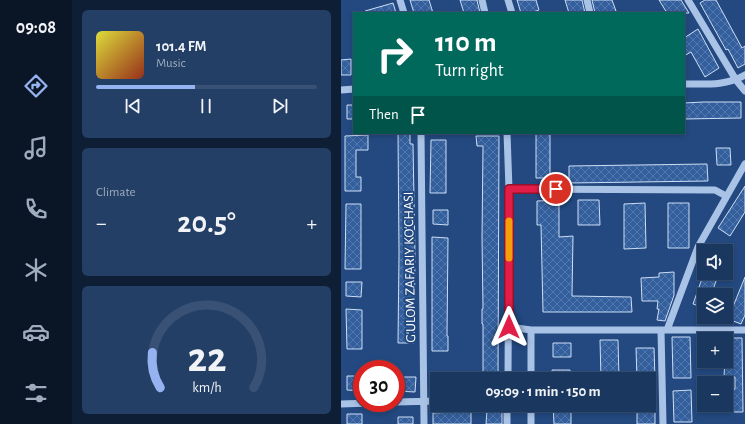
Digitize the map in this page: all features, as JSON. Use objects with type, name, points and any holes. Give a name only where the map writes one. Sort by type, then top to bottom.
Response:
[{"type":"street","points":[[400,0],[404,12]]},
{"type":"street","points":[[482,0],[485,12]]},
{"type":"street","points":[[508,0],[511,12]]},
{"type":"street","points":[[587,0],[590,12]]},
{"type":"street","points":[[688,0],[745,91]]},
{"type":"street","points":[[685,84],[722,84],[737,80],[745,75]]},
{"type":"street","points":[[341,90],[353,89]]},
{"type":"street","name":"G'ULOM ZAFARIY KO'CHASI","points":[[421,134],[424,424]]},
{"type":"street","points":[[507,134],[509,189],[508,372]]},
{"type":"street","points":[[663,424],[664,330],[698,247],[745,164]]},
{"type":"street","points":[[509,189],[715,190],[726,196]]},
{"type":"street","points":[[509,327],[531,330],[745,330]]},
{"type":"street","points":[[531,330],[531,372]]},
{"type":"street","points":[[405,402],[430,401]]},
{"type":"street","points":[[341,404],[353,404]]},
{"type":"street","points":[[507,412],[507,424]]},
{"type":"street","points":[[531,412],[531,424]]},
{"type":"building","points":[[410,0],[429,0],[433,12],[414,12]]},
{"type":"building","points":[[460,0],[477,0],[480,12],[464,12]]},
{"type":"building","points":[[517,0],[536,0],[539,10],[533,12],[521,12]]},
{"type":"building","points":[[565,0],[582,0],[585,12],[569,12]]},
{"type":"building","points":[[592,0],[612,0],[616,11],[612,12],[595,12]]},
{"type":"building","points":[[659,0],[681,0],[689,13],[685,12],[666,12]]},
{"type":"building","points":[[705,0],[716,0],[742,48],[745,46],[745,64],[738,68],[728,49],[726,50],[700,3]]},
{"type":"building","points":[[393,3],[396,12],[365,12]]},
{"type":"building","points":[[698,29],[719,68],[705,77],[691,52],[685,55],[685,37]]},
{"type":"building","points":[[351,59],[351,75],[341,75],[341,60]]},
{"type":"building","points":[[741,102],[741,118],[685,119],[685,103]]},
{"type":"building","points":[[347,105],[353,105],[353,119],[347,119]]},
{"type":"building","points":[[398,134],[410,134],[410,144],[413,144],[415,256],[414,343],[398,343]]},
{"type":"building","points":[[536,134],[550,134],[550,178],[536,178]]},
{"type":"building","points":[[368,135],[368,150],[356,150],[356,177],[361,177],[361,191],[345,191],[345,136]]},
{"type":"building","points":[[476,136],[499,136],[498,372],[483,372],[483,146],[477,146]]},
{"type":"building","points":[[431,140],[446,140],[446,193],[430,193]]},
{"type":"building","points":[[716,148],[730,148],[731,165],[717,165]]},
{"type":"building","points":[[707,164],[708,181],[569,183],[569,166]]},
{"type":"building","points":[[745,186],[745,212],[730,236],[718,228]]},
{"type":"building","points":[[559,200],[559,237],[573,236],[572,296],[631,297],[632,312],[543,312],[541,225],[537,225],[537,201]]},
{"type":"building","points":[[578,200],[599,200],[600,225],[578,225]]},
{"type":"building","points":[[645,203],[646,248],[624,249],[624,204]]},
{"type":"building","points":[[668,203],[689,203],[689,248],[668,248]]},
{"type":"building","points":[[346,204],[361,204],[361,269],[345,269]]},
{"type":"building","points":[[433,210],[448,210],[448,225],[433,224]]},
{"type":"building","points":[[432,237],[448,238],[448,351],[432,351]]},
{"type":"building","points":[[674,272],[674,295],[665,321],[657,320],[659,309],[657,309],[658,301],[642,301],[641,278],[659,277],[659,273]]},
{"type":"building","points":[[745,277],[745,315],[741,324],[733,321],[733,307]]},
{"type":"building","points":[[702,280],[716,280],[714,288],[699,288]]},
{"type":"building","points":[[346,282],[362,282],[361,297],[346,296]]},
{"type":"building","points":[[697,293],[697,305],[693,304]]},
{"type":"building","points":[[346,309],[362,310],[362,349],[347,349]]},
{"type":"building","points":[[672,337],[690,337],[691,378],[673,378]]},
{"type":"building","points":[[733,338],[742,338],[743,412],[733,412],[733,389],[735,389],[735,377],[724,376],[724,368],[733,368]]},
{"type":"building","points":[[600,340],[618,340],[619,372],[601,372]]},
{"type":"building","points":[[553,343],[571,343],[571,357],[553,357]]},
{"type":"building","points":[[636,348],[654,348],[655,372],[637,372]]},
{"type":"building","points":[[552,370],[570,370],[570,372],[552,372]]},
{"type":"building","points":[[347,376],[353,376],[353,390],[347,390]]},
{"type":"building","points":[[405,377],[416,377],[415,392],[405,391]]},
{"type":"building","points":[[691,390],[692,422],[674,422],[673,391]]},
{"type":"building","points":[[471,412],[471,424],[433,424],[433,413]]},
{"type":"building","points":[[487,412],[502,412],[502,424],[486,424]]},
{"type":"building","points":[[553,412],[571,412],[571,424],[554,424]]},
{"type":"building","points":[[637,412],[655,412],[655,424],[637,424]]},
{"type":"building","points":[[347,414],[362,414],[362,424],[347,424]]},
{"type":"building","points":[[398,417],[413,417],[413,424],[398,424]]},
{"type":"slow traffic","points":[[509,221],[509,258]]},
{"type":"route","points":[[509,327],[509,189],[556,189]]}]
